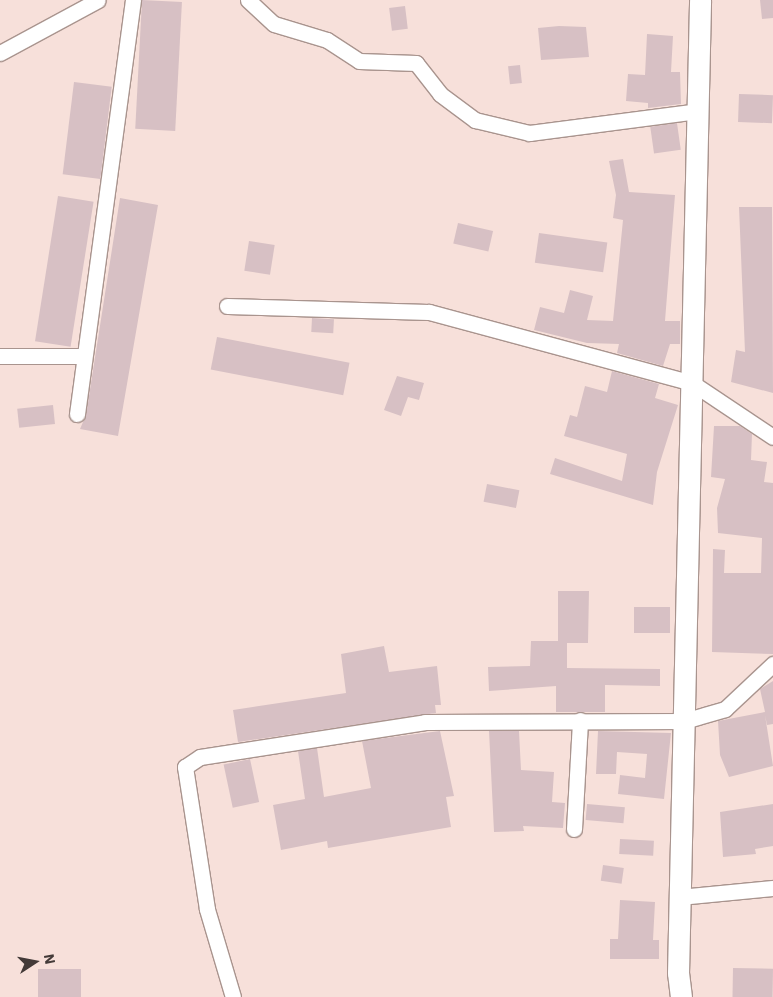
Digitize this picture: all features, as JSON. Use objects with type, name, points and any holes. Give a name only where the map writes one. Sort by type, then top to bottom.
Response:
[{"type":"street","points":[[0,53],[98,0]]},
{"type":"street","points":[[77,414],[83,356],[133,0]]},
{"type":"street","points":[[248,0],[274,24],[327,40],[359,62],[416,63],[440,94],[475,120],[529,134],[698,111]]},
{"type":"street","points":[[681,997],[678,973],[679,897],[700,0]]},
{"type":"street","points":[[227,306],[430,312],[692,383],[773,437]]},
{"type":"street","points":[[0,356],[83,356]]},
{"type":"street","points":[[234,997],[207,909],[185,767],[200,757],[425,722],[684,721],[725,709],[773,664]]},
{"type":"street","points":[[574,829],[580,720]]},
{"type":"street","points":[[679,897],[773,888]]},
{"type":"street","points":[[672,997],[678,973]]},
{"type":"building","points":[[142,0],[182,2],[175,131],[135,129]]},
{"type":"building","points":[[760,0],[773,0],[773,18],[762,19]]},
{"type":"building","points":[[405,6],[408,29],[392,31],[389,8]]},
{"type":"building","points":[[559,26],[586,27],[589,57],[541,60],[538,28]]},
{"type":"building","points":[[647,34],[673,36],[671,72],[680,72],[681,104],[648,108],[648,103],[626,101],[628,74],[645,75]]},
{"type":"building","points":[[520,65],[522,83],[510,84],[508,66]]},
{"type":"building","points":[[74,82],[112,87],[100,179],[63,174]]},
{"type":"building","points":[[739,94],[773,95],[772,123],[738,122]]},
{"type":"building","points":[[677,123],[681,150],[654,153],[650,127]]},
{"type":"building","points":[[623,159],[629,192],[675,195],[665,321],[680,321],[680,344],[670,344],[663,366],[617,353],[619,344],[587,343],[534,330],[540,307],[564,313],[570,290],[593,296],[587,320],[613,321],[623,220],[613,218],[616,195],[609,161]]},
{"type":"building","points":[[58,196],[94,202],[71,347],[35,341]]},
{"type":"building","points":[[120,198],[158,205],[118,436],[80,429],[86,415]]},
{"type":"building","points":[[739,207],[772,207],[773,393],[731,382],[736,350],[745,352]]},
{"type":"building","points":[[458,223],[493,231],[488,252],[453,243]]},
{"type":"building","points":[[539,233],[607,243],[603,272],[535,263]]},
{"type":"building","points":[[249,241],[275,245],[270,275],[244,271]]},
{"type":"building","points":[[312,318],[334,319],[333,333],[311,332]]},
{"type":"building","points":[[217,337],[350,363],[343,395],[211,369]]},
{"type":"building","points":[[612,371],[659,384],[655,398],[678,405],[657,472],[653,505],[550,474],[555,458],[622,481],[627,454],[564,436],[570,415],[577,417],[585,386],[607,392]]},
{"type":"building","points":[[397,376],[424,383],[419,400],[408,397],[401,416],[384,410]]},
{"type":"building","points":[[53,405],[55,424],[19,428],[17,409]]},
{"type":"building","points":[[714,426],[740,426],[752,434],[751,460],[767,462],[764,482],[773,483],[773,654],[712,652],[713,549],[725,550],[724,573],[761,573],[762,538],[718,533],[717,508],[725,479],[711,477]]},
{"type":"building","points":[[487,484],[519,490],[516,508],[484,502]]},
{"type":"building","points":[[558,591],[589,591],[588,643],[567,643],[567,668],[660,669],[660,686],[605,685],[605,712],[556,712],[556,686],[489,691],[488,667],[530,666],[531,641],[558,641]]},
{"type":"building","points":[[634,607],[670,607],[670,633],[634,633]]},
{"type":"building","points":[[384,646],[389,672],[437,666],[441,705],[435,705],[436,713],[238,742],[233,710],[346,693],[341,654]]},
{"type":"building","points":[[773,681],[773,724],[767,725],[765,715],[773,766],[729,777],[720,755],[718,721],[765,712],[760,689]]},
{"type":"building","points":[[440,731],[454,796],[446,797],[451,827],[328,848],[327,841],[281,850],[273,805],[305,799],[298,751],[317,748],[324,797],[371,788],[362,741]]},
{"type":"building","points":[[489,731],[519,731],[521,770],[554,772],[552,802],[565,803],[563,828],[523,826],[524,831],[494,832]]},
{"type":"building","points":[[598,731],[671,733],[664,799],[618,794],[620,775],[645,778],[647,754],[617,752],[616,774],[596,774]]},
{"type":"building","points":[[250,759],[259,802],[233,808],[224,765]]},
{"type":"building","points":[[587,804],[625,807],[623,823],[586,820]]},
{"type":"building","points":[[773,804],[773,846],[755,849],[756,854],[723,857],[720,812]]},
{"type":"building","points":[[620,839],[654,841],[653,856],[619,854]]},
{"type":"building","points":[[603,865],[624,868],[622,884],[601,881]]},
{"type":"building","points":[[620,900],[655,902],[653,940],[659,940],[659,959],[610,959],[610,939],[618,939]]},
{"type":"building","points":[[733,968],[773,969],[772,997],[732,997]]},
{"type":"building","points":[[38,969],[81,969],[81,997],[38,997]]}]
